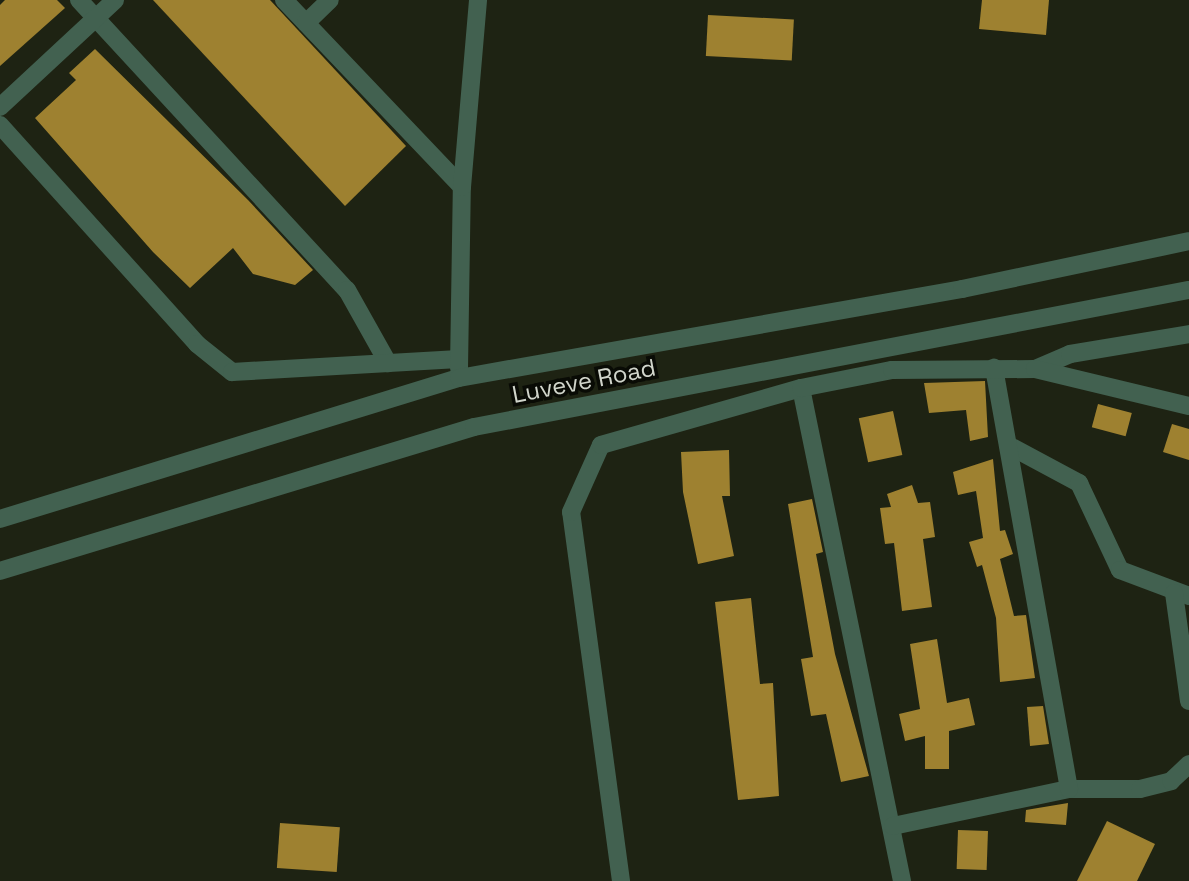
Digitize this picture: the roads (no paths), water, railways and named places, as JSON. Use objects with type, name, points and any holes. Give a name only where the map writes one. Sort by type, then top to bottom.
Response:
[{"type":"street","points":[[79,0],[347,290],[388,363]]},
{"type":"street","points":[[0,107],[115,0]]},
{"type":"street","points":[[284,0],[462,187]]},
{"type":"street","points":[[306,23],[330,0]]},
{"type":"street","points":[[459,378],[462,187],[478,0]]},
{"type":"street","points":[[0,125],[197,344],[232,372],[459,359]]},
{"type":"street","name":"Luveve Road","points":[[0,519],[459,378],[962,289],[1189,242]]},
{"type":"street","name":"Luveve Road","points":[[0,571],[474,427],[1189,290]]},
{"type":"street","points":[[1034,369],[1070,354],[1189,334]]},
{"type":"street","points":[[993,368],[1069,789]]},
{"type":"street","points":[[621,881],[571,512],[601,445],[801,388],[892,370],[1034,369],[1189,406]]},
{"type":"street","points":[[801,388],[902,881]]},
{"type":"street","points":[[1008,445],[1079,483],[1120,570],[1182,594],[1189,701]]},
{"type":"street","points":[[892,826],[1069,789],[1140,789],[1171,781],[1189,764]]}]
